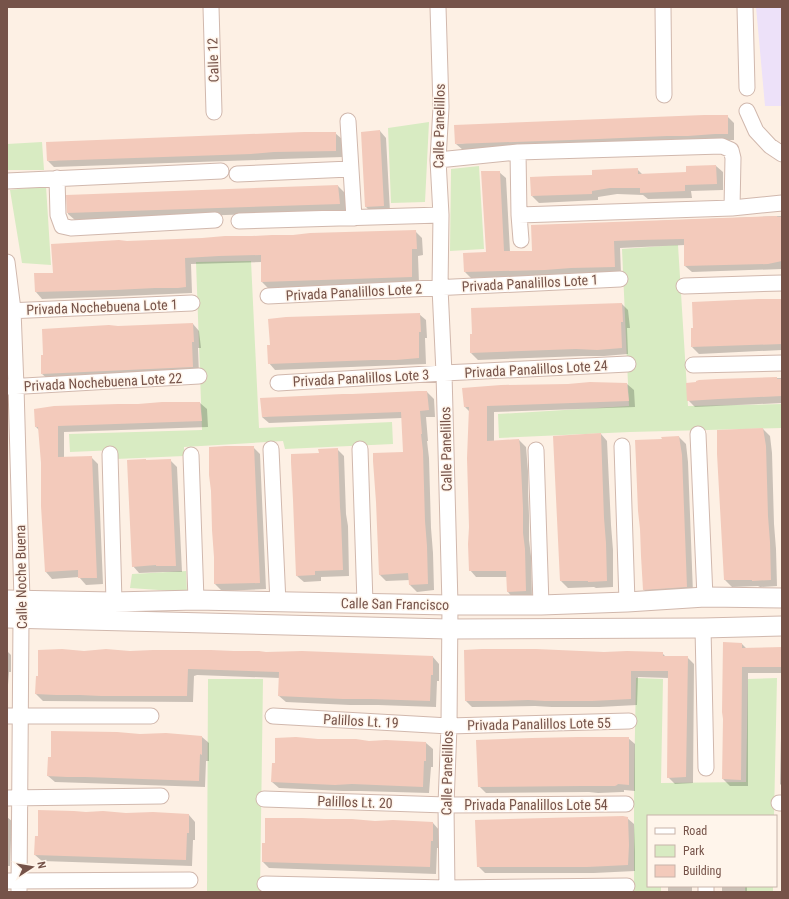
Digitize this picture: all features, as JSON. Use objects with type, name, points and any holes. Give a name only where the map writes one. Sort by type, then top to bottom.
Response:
[{"type":"street","name":"Calle 12","points":[[211,7],[214,112]]},
{"type":"street","name":"Calle Panelillos","points":[[438,7],[441,107],[438,160],[441,215],[440,288],[444,373],[450,606],[449,726],[446,806],[447,890]]},
{"type":"street","points":[[663,7],[664,95]]},
{"type":"street","points":[[745,7],[747,88]]},
{"type":"street","points":[[747,111],[756,131],[778,148]]},
{"type":"street","points":[[348,121],[354,218]]},
{"type":"street","points":[[438,160],[518,152],[722,146],[731,150],[733,158],[732,208]]},
{"type":"street","points":[[518,152],[521,240]]},
{"type":"street","points":[[236,174],[350,169]]},
{"type":"street","points":[[7,181],[221,170]]},
{"type":"street","points":[[57,178],[58,215],[62,226],[71,228],[215,220]]},
{"type":"street","points":[[519,215],[732,208],[782,203]]},
{"type":"street","points":[[239,221],[441,215]]},
{"type":"street","name":"Calle Noche Buena","points":[[7,262],[12,387],[15,885]]},
{"type":"street","name":"Privada Panalillos Lote 1","points":[[440,288],[620,278]]},
{"type":"street","points":[[684,286],[782,283]]},
{"type":"street","name":"Privada Panalillos Lote 2","points":[[268,296],[440,288]]},
{"type":"street","name":"Privada Nochebuena Lote 1","points":[[10,310],[192,303]]},
{"type":"street","points":[[693,365],[782,363]]},
{"type":"street","name":"Privada Panalillos Lote 24","points":[[444,373],[628,364]]},
{"type":"street","name":"Privada Panalillos Lote 3","points":[[278,383],[444,373]]},
{"type":"street","name":"Privada Nochebuena Lote 22","points":[[12,387],[199,376]]},
{"type":"street","points":[[698,434],[704,597]]},
{"type":"street","points":[[622,446],[627,602]]},
{"type":"street","points":[[360,448],[365,603]]},
{"type":"street","points":[[271,449],[278,603]]},
{"type":"street","points":[[536,450],[541,605]]},
{"type":"street","points":[[110,454],[114,602]]},
{"type":"street","points":[[191,455],[196,600]]},
{"type":"street","name":"Calle San Francisco","points":[[14,609],[114,602],[196,600],[450,606],[627,602],[704,597],[782,598]]},
{"type":"street","name":"Calle San Francisco","points":[[14,609],[449,629],[703,628],[782,626]]},
{"type":"street","points":[[703,628],[706,768]]},
{"type":"street","points":[[14,716],[151,716]]},
{"type":"street","name":"Palillos Lt. 19","points":[[273,716],[449,726]]},
{"type":"street","name":"Privada Panalillos Lote 55","points":[[449,726],[629,721]]},
{"type":"street","points":[[14,798],[161,796]]},
{"type":"street","name":"Palillos Lt. 20","points":[[264,799],[446,806]]},
{"type":"street","name":"Privada Panalillos Lote 54","points":[[446,806],[626,804]]},
{"type":"street","points":[[15,885],[190,880]]},
{"type":"street","points":[[265,884],[447,890],[627,886]]},
{"type":"shaded area","points":[[756,7],[782,7],[782,106],[765,106]]},
{"type":"green space","points":[[429,122],[425,202],[391,203],[388,128]]},
{"type":"green space","points":[[42,142],[44,170],[7,170],[7,144]]},
{"type":"green space","points":[[479,166],[484,249],[450,251],[451,169]]},
{"type":"green space","points":[[46,186],[51,265],[22,263],[10,190]]},
{"type":"green space","points":[[678,245],[688,406],[782,404],[782,428],[630,432],[499,438],[498,414],[629,406],[622,249]]},
{"type":"green space","points":[[251,261],[259,428],[392,422],[393,444],[285,449],[283,441],[184,447],[184,456],[116,459],[116,450],[70,452],[69,434],[202,430],[196,262]]},
{"type":"green space","points":[[186,571],[187,592],[130,588],[132,574]]},
{"type":"green space","points":[[636,678],[663,679],[661,783],[746,782],[748,679],[777,678],[774,815],[647,815],[647,887],[661,887],[661,892],[634,892]]},
{"type":"green space","points":[[208,679],[263,679],[260,892],[207,892]]},
{"type":"green space","points":[[745,887],[773,887],[773,892],[745,892]]},
{"type":"building","points":[[728,115],[728,134],[455,144],[454,125]]},
{"type":"building","points":[[380,130],[384,206],[365,207],[361,132]]},
{"type":"building","points":[[336,132],[336,151],[47,161],[46,142]]},
{"type":"building","points":[[716,165],[717,184],[685,185],[685,191],[640,193],[640,188],[610,188],[592,191],[592,194],[531,196],[530,177],[592,175],[592,170],[638,168],[638,174],[686,172],[686,166]]},
{"type":"building","points":[[481,171],[500,171],[504,251],[532,251],[531,225],[777,216],[782,217],[782,261],[768,264],[684,266],[684,239],[638,240],[614,241],[615,267],[464,272],[463,253],[486,252]]},
{"type":"building","points":[[338,185],[340,204],[67,213],[66,195]]},
{"type":"building","points":[[416,230],[417,249],[412,249],[412,277],[261,282],[261,255],[219,256],[185,258],[186,287],[35,292],[34,273],[53,273],[51,244],[119,240],[127,241],[225,236]]},
{"type":"building","points":[[782,299],[782,344],[691,347],[691,328],[693,328],[692,302]]},
{"type":"building","points":[[622,303],[622,348],[470,353],[470,334],[472,334],[471,308]]},
{"type":"building","points":[[420,313],[421,332],[419,332],[419,358],[268,364],[267,345],[270,345],[268,319],[286,317]]},
{"type":"building","points":[[193,323],[193,367],[41,374],[41,355],[43,355],[42,329],[109,325],[118,326]]},
{"type":"building","points":[[777,377],[777,379],[782,379],[782,396],[687,401],[686,383],[696,382],[699,380]]},
{"type":"building","points":[[590,382],[627,383],[629,401],[487,406],[487,441],[519,439],[520,446],[526,591],[507,592],[506,571],[469,571],[467,458],[469,407],[464,407],[462,388]]},
{"type":"building","points":[[427,391],[429,410],[420,411],[428,584],[409,585],[408,573],[379,575],[373,461],[373,453],[403,452],[401,412],[262,417],[260,398]]},
{"type":"building","points":[[200,402],[202,421],[58,426],[58,457],[92,456],[97,578],[78,578],[78,570],[45,572],[41,506],[41,463],[38,427],[35,427],[34,409],[54,406]]},
{"type":"building","points":[[763,428],[766,446],[771,580],[724,580],[717,430]]},
{"type":"building","points":[[601,433],[607,581],[560,581],[553,436]]},
{"type":"building","points":[[679,436],[682,455],[687,587],[643,590],[635,440],[662,439],[661,437]]},
{"type":"building","points":[[254,446],[260,583],[214,584],[209,447]]},
{"type":"building","points":[[338,448],[343,570],[315,571],[315,575],[296,576],[291,454],[319,453],[318,449]]},
{"type":"building","points":[[171,459],[176,566],[156,565],[132,567],[127,460]]},
{"type":"building","points":[[723,642],[742,643],[742,648],[782,647],[782,667],[742,667],[741,780],[722,779]]},
{"type":"building","points":[[62,649],[84,651],[106,649],[130,651],[302,651],[433,656],[433,675],[431,675],[430,701],[278,696],[279,672],[190,669],[188,669],[187,696],[35,694],[36,676],[38,676],[38,650]]},
{"type":"building","points":[[464,650],[663,652],[663,656],[688,656],[686,777],[667,778],[668,671],[631,671],[631,699],[592,701],[465,701]]},
{"type":"building","points":[[51,731],[117,732],[140,734],[166,733],[202,736],[202,755],[200,754],[199,781],[47,776],[48,757],[51,757]]},
{"type":"building","points":[[296,737],[426,742],[426,761],[424,761],[423,787],[271,782],[272,763],[275,763],[275,738]]},
{"type":"building","points":[[629,737],[629,785],[478,787],[476,740]]},
{"type":"building","points":[[38,810],[189,814],[189,833],[187,833],[186,860],[34,855],[35,836],[38,836]]},
{"type":"building","points":[[628,817],[628,865],[587,867],[477,867],[475,820]]},
{"type":"building","points":[[265,818],[433,822],[433,841],[431,841],[430,867],[262,862],[262,843],[265,843]]}]
